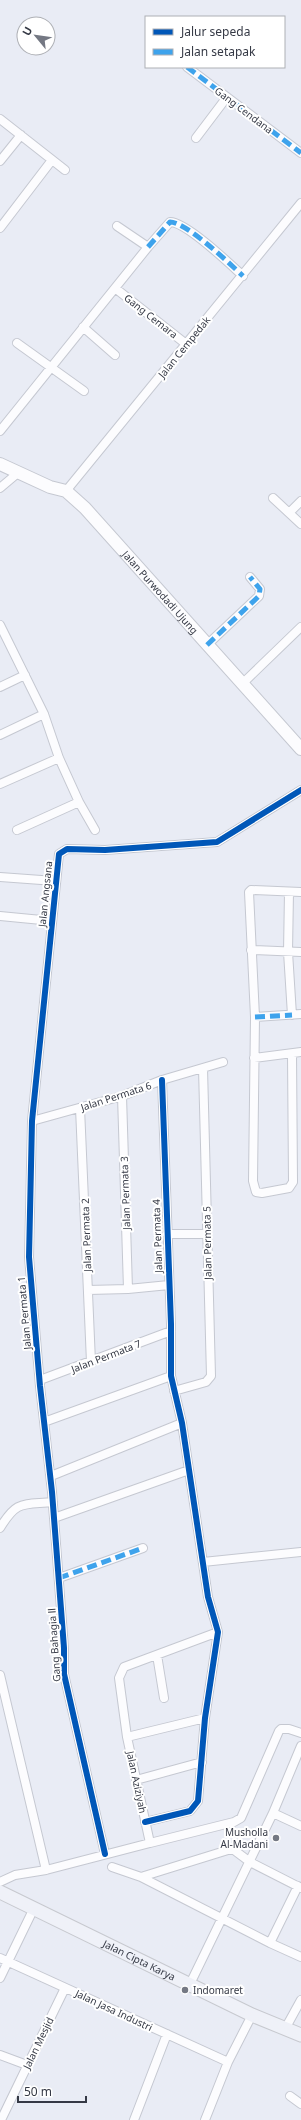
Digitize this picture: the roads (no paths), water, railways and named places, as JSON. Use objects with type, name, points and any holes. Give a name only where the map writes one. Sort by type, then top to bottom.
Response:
[{"type":"main road","name":"Jalan Cipta Karya","points":[[0,1892],[252,2015],[301,2035]]},
{"type":"street","name":"Gang Cendana","points":[[188,68],[301,153]]},
{"type":"street","points":[[196,138],[227,97]]},
{"type":"street","points":[[0,119],[65,170]]},
{"type":"street","points":[[0,162],[20,135]]},
{"type":"street","points":[[0,228],[52,160]]},
{"type":"street","name":"Jalan Cempedak","points":[[66,491],[243,276],[301,203]]},
{"type":"street","points":[[0,431],[50,367],[164,227],[170,222],[174,222],[195,235],[243,276]]},
{"type":"street","points":[[117,226],[148,247]]},
{"type":"street","name":"Gang Cemara","points":[[115,288],[186,344]]},
{"type":"street","points":[[83,327],[115,355]]},
{"type":"street","points":[[17,343],[84,391]]},
{"type":"street","name":"Jalan Purwodadi Ujung","points":[[0,464],[50,486],[66,491],[85,508],[301,749]]},
{"type":"street","points":[[0,488],[19,472]]},
{"type":"street","points":[[273,498],[301,524]]},
{"type":"street","points":[[289,513],[301,501]]},
{"type":"street","points":[[207,645],[259,596],[260,589],[250,577]]},
{"type":"street","points":[[0,625],[3,638],[25,675],[44,714],[59,758],[79,802],[95,830]]},
{"type":"street","points":[[242,684],[301,627]]},
{"type":"street","points":[[0,687],[25,675]]},
{"type":"street","points":[[0,735],[44,714]]},
{"type":"street","points":[[0,784],[59,758]]},
{"type":"street","name":"Jalan Angsana","points":[[32,1121],[55,881],[59,854],[67,849],[105,850],[217,842],[301,790]]},
{"type":"street","points":[[17,830],[79,802]]},
{"type":"street","points":[[0,877],[55,881]]},
{"type":"street","points":[[292,1054],[297,1117],[292,1185],[289,1188],[269,1192],[256,1192],[253,1181],[255,1017],[251,950],[250,891],[301,892]]},
{"type":"street","points":[[289,892],[288,952],[292,1015]]},
{"type":"street","points":[[0,916],[52,921]]},
{"type":"street","points":[[251,950],[301,952]]},
{"type":"street","points":[[255,1017],[301,1014]]},
{"type":"street","points":[[254,1058],[301,1052]]},
{"type":"street","name":"Jalan Permata 6","points":[[32,1121],[122,1096],[162,1080],[223,1062]]},
{"type":"street","name":"Jalan Permata 5","points":[[174,1391],[206,1382],[211,1376],[206,1234],[203,1068]]},
{"type":"street","name":"Jalan Permata 4","points":[[162,1080],[170,1285],[171,1376],[182,1423],[208,1597],[218,1632]]},
{"type":"street","name":"Jalan Permata 3","points":[[122,1096],[128,1289]]},
{"type":"street","name":"Jalan Permata 2","points":[[80,1108],[91,1362]]},
{"type":"street","name":"Jalan Permata 1","points":[[32,1121],[29,1257],[53,1502]]},
{"type":"street","points":[[167,1234],[206,1234]]},
{"type":"street","points":[[88,1290],[128,1289],[170,1285]]},
{"type":"street","name":"Jalan Permata 7","points":[[40,1380],[171,1331]]},
{"type":"street","points":[[44,1422],[171,1376]]},
{"type":"street","points":[[50,1476],[182,1423]]},
{"type":"street","points":[[54,1518],[189,1470]]},
{"type":"street","points":[[0,1528],[8,1515],[18,1506],[53,1502]]},
{"type":"street","name":"Gang Bahagia ll","points":[[53,1502],[64,1648],[64,1674],[106,1854]]},
{"type":"street","points":[[59,1578],[143,1548]]},
{"type":"street","points":[[203,1562],[301,1552]]},
{"type":"street","points":[[146,1822],[190,1811],[198,1801],[205,1718],[218,1632]]},
{"type":"street","name":"Jalan Aziziyah","points":[[150,1843],[127,1737],[119,1678],[121,1671],[124,1667],[218,1632]]},
{"type":"street","points":[[156,1655],[164,1698]]},
{"type":"street","points":[[0,1675],[46,1870]]},
{"type":"street","points":[[127,1737],[205,1718]]},
{"type":"street","points":[[0,1882],[15,1875],[46,1870],[234,1822],[241,1818],[279,1731],[281,1729],[289,1729],[301,1733]]},
{"type":"street","points":[[190,1984],[298,1763],[301,1746]]},
{"type":"street","points":[[136,1780],[202,1762]]},
{"type":"street","points":[[273,1813],[301,1826]]},
{"type":"street","points":[[142,1877],[228,1850],[234,1850],[250,1862],[299,1887],[270,1943]]},
{"type":"street","points":[[112,1867],[142,1877],[270,1943],[301,1957]]},
{"type":"street","points":[[0,1978],[34,1908]]},
{"type":"street","name":"Jalan Jasa Industri","points":[[0,1958],[228,2062]]},
{"type":"street","name":"Jalan Mesjid","points":[[1,2120],[65,1988]]},
{"type":"street","points":[[286,2029],[301,2000]]},
{"type":"street","points":[[204,2120],[228,2062],[252,2015]]},
{"type":"street","points":[[136,2119],[167,2034]]},
{"type":"street","points":[[0,2055],[28,2065]]},
{"type":"street","points":[[290,2096],[301,2104]]},
{"type":"place","name":"Musholla Al-Madani","points":[[276,1838]]},
{"type":"place","name":"Indomaret","points":[[185,1990]]}]
